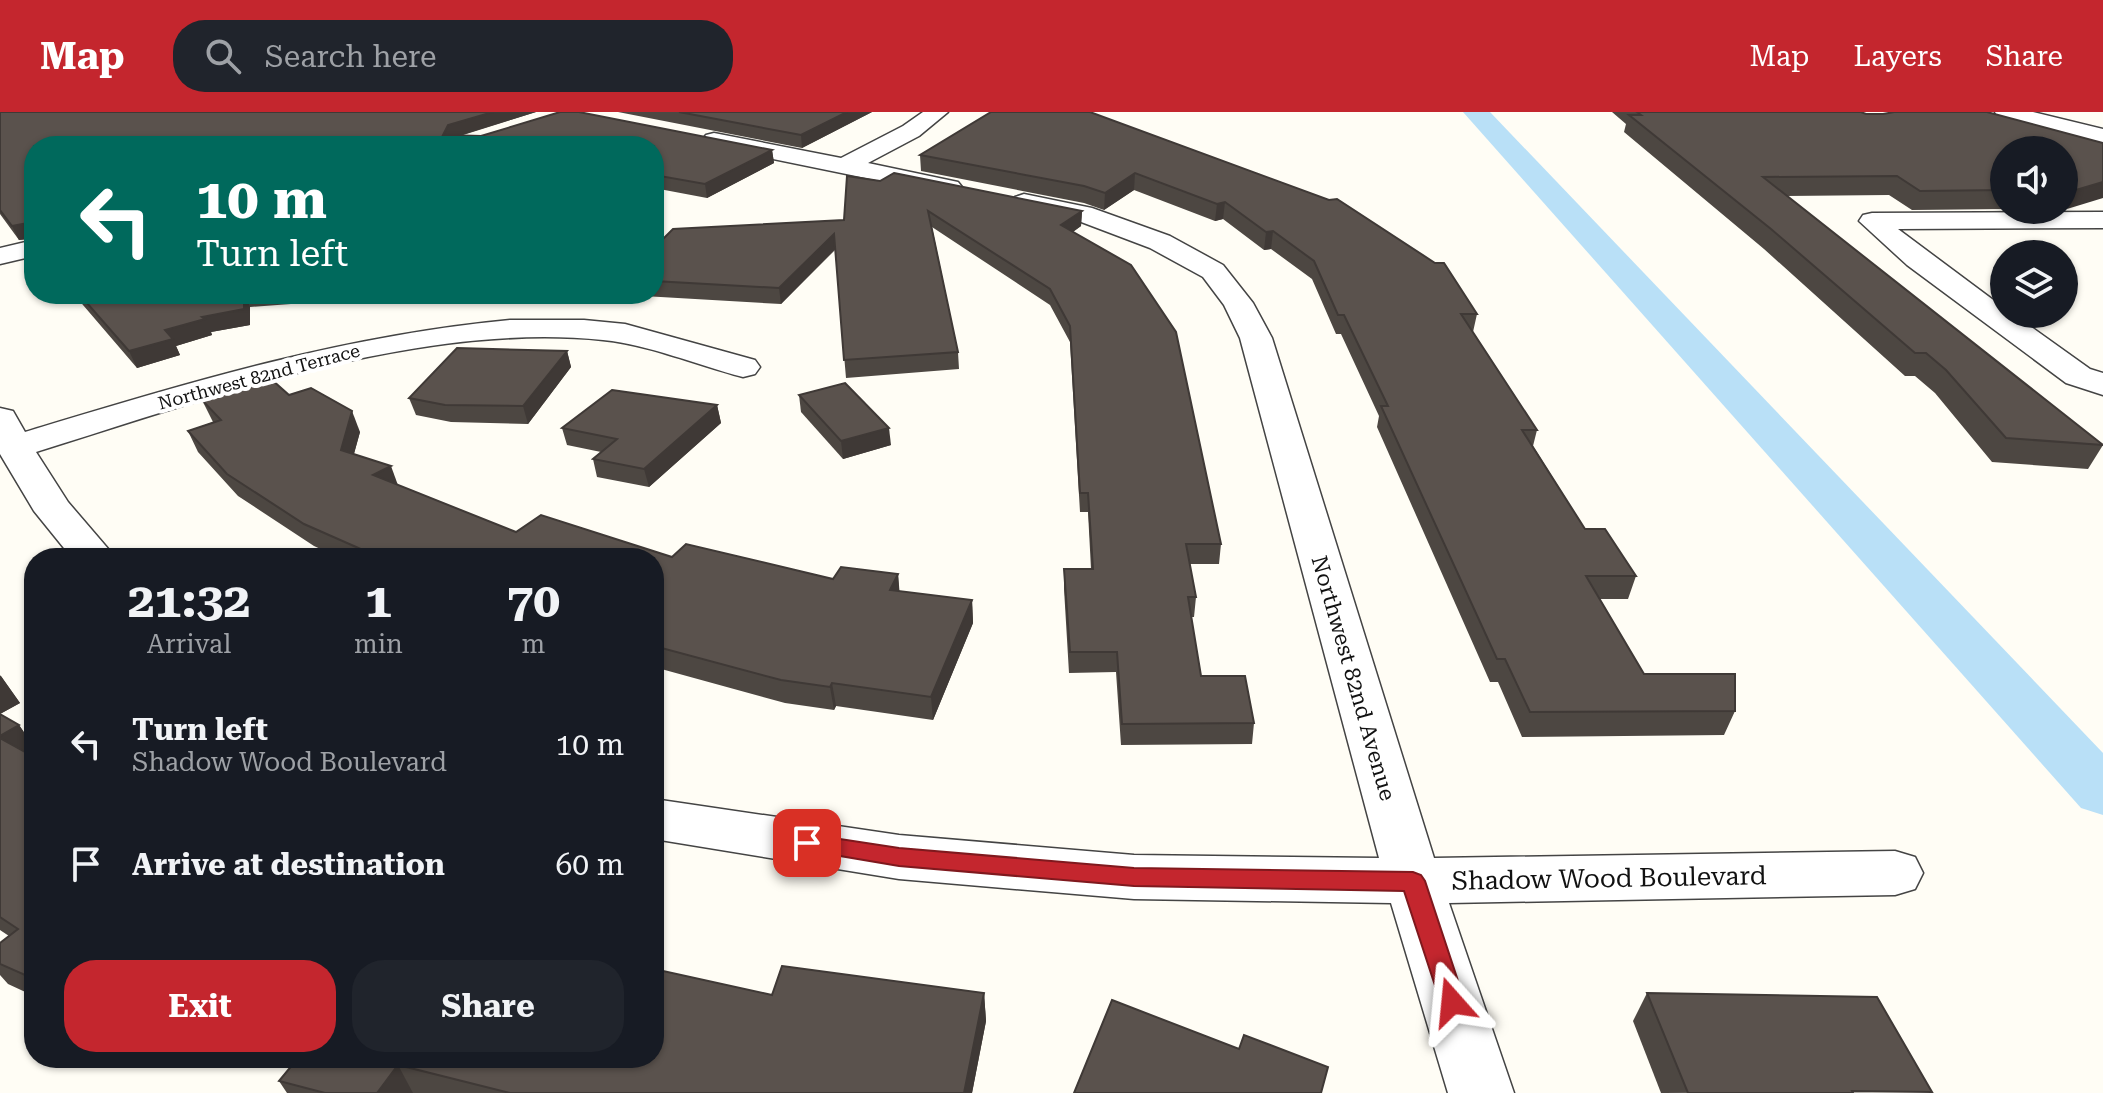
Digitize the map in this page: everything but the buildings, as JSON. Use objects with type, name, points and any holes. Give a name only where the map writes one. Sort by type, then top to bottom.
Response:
[{"type":"street","points":[[692,136],[845,166],[911,131],[937,112]]},
{"type":"street","points":[[2006,112],[2097,130]]},
{"type":"street","name":"Northwest 82nd Avenue","points":[[845,166],[1083,214],[1160,242],[1213,271],[1238,303],[1256,338],[1413,881],[1481,1093]]},
{"type":"street","points":[[2103,220],[1872,221],[1917,259],[2078,376],[2103,385]]},
{"type":"street","points":[[0,256],[24,250]]},
{"type":"street","name":"Northwest 82nd Terrace","points":[[7,433],[352,349],[434,337],[585,329],[645,337],[743,367]]},
{"type":"street","points":[[7,433],[84,548]]},
{"type":"street","name":"Shadow Wood Boulevard","points":[[664,821],[899,857],[1134,877],[1413,881],[1895,873]]},
{"type":"waterway","points":[[1476,112],[2103,792]]},
{"type":"route","points":[[807,843],[899,857],[1134,877],[1413,881],[1452,1002]]}]
